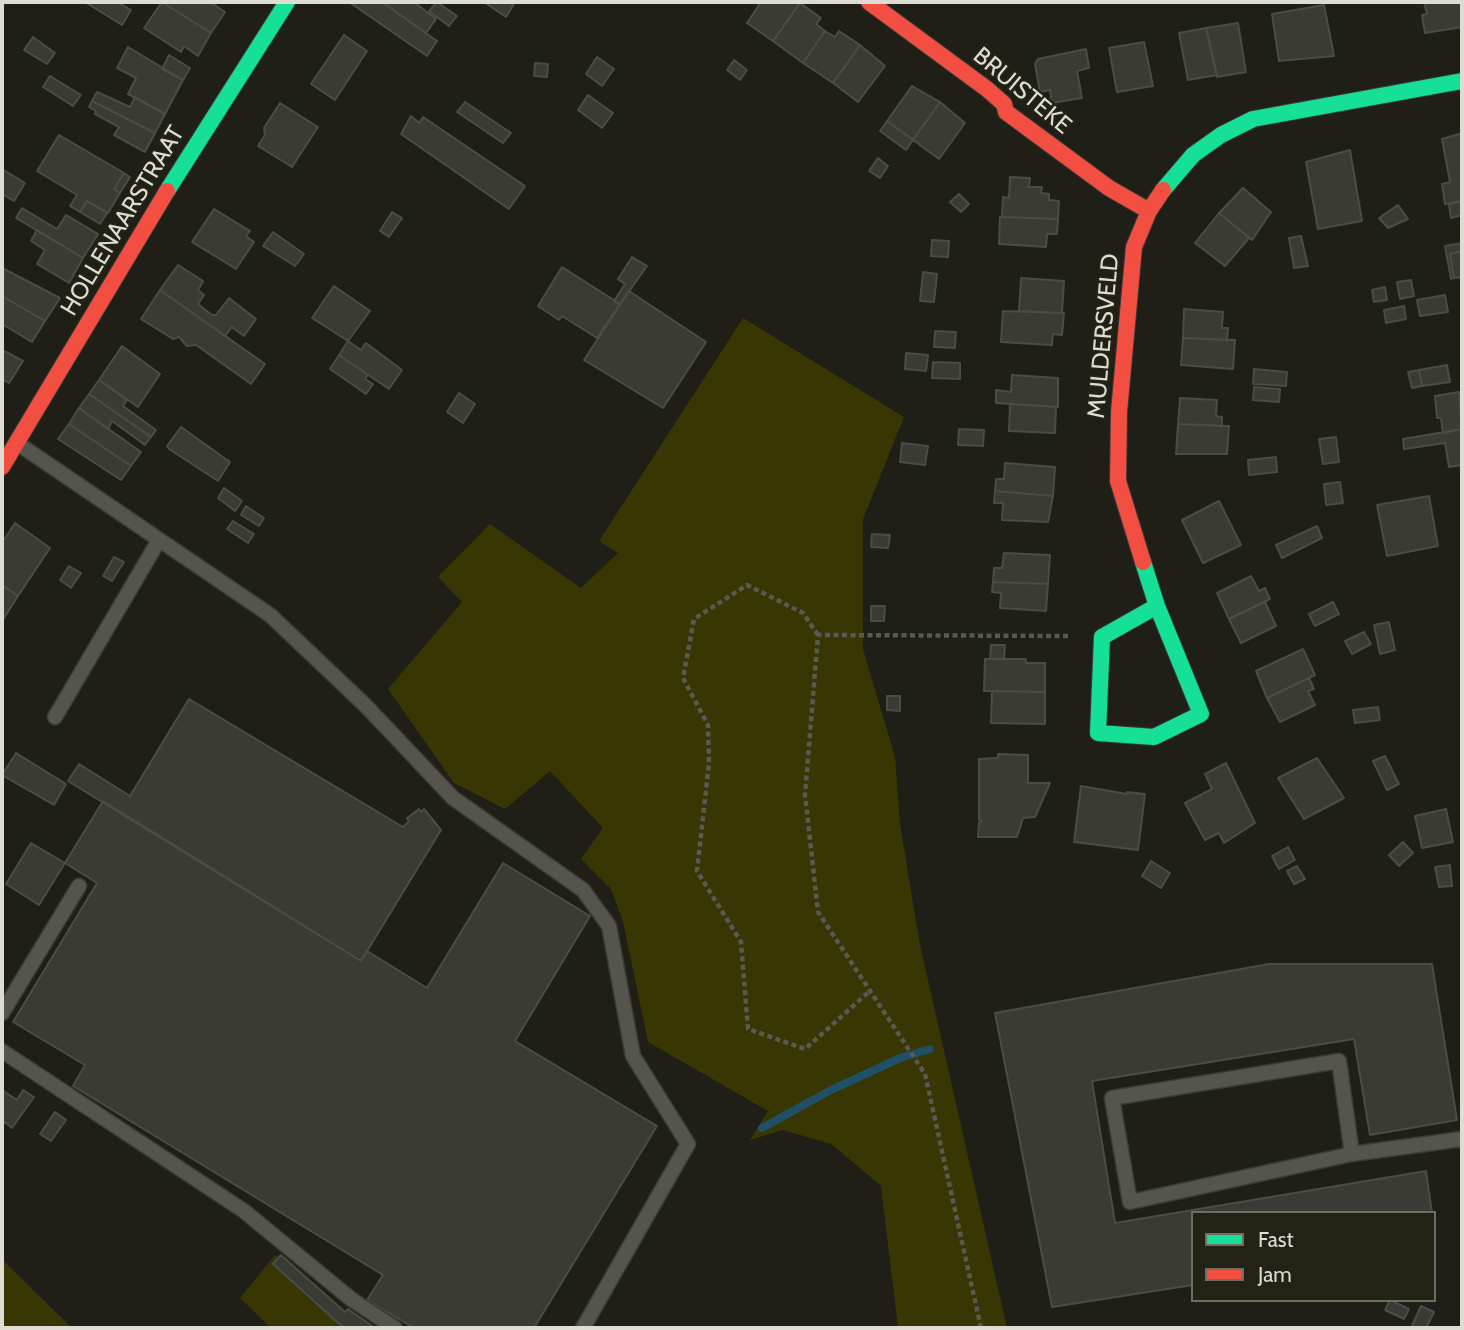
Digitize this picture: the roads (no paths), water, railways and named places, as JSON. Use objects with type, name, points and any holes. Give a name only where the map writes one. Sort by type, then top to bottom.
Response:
[{"type":"street","name":"HOLLENAARSTRAAT","points":[[2,467],[196,144],[287,2]]},
{"type":"street","name":"BRUISTEKE","points":[[869,2],[987,89],[1016,119],[1109,188],[1149,211]]},
{"type":"street","name":"MULDERSVELD","points":[[1157,607],[1102,637],[1098,733],[1154,737],[1202,715],[1157,607],[1118,481],[1119,412],[1130,280],[1134,247],[1149,211],[1171,177],[1193,155],[1221,135],[1253,119],[1462,81]]},
{"type":"lane","points":[[16,442],[270,615],[366,706],[453,798],[583,890],[609,926],[633,1056],[688,1144],[583,1328]]},
{"type":"lane","points":[[55,717],[159,540]]},
{"type":"lane","points":[[2,1013],[79,886]]},
{"type":"lane","points":[[2,1051],[244,1211],[351,1299],[395,1328]]},
{"type":"lane","points":[[1352,1154],[1339,1061],[1112,1098],[1130,1202],[1352,1154],[1462,1139]]},
{"type":"waterway","points":[[762,1128],[831,1090],[900,1058],[930,1049]]}]
